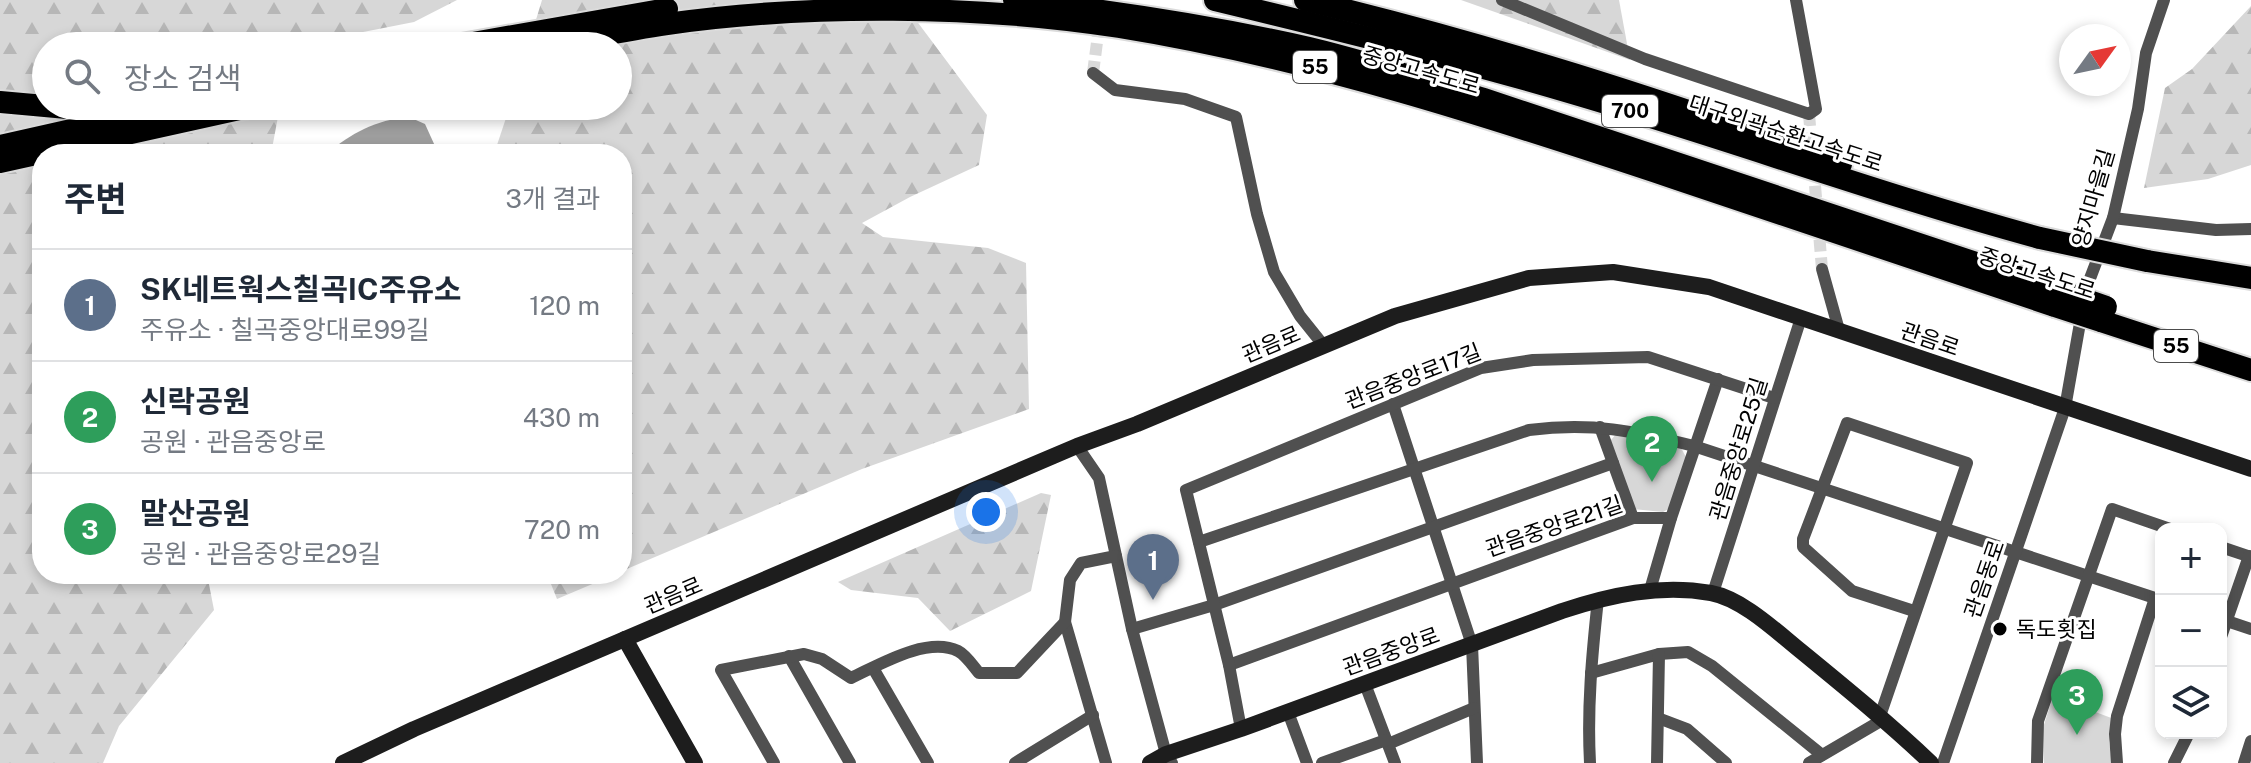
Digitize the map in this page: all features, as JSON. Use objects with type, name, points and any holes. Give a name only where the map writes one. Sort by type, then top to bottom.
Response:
[{"type":"highway","points":[[535,32],[666,9],[768,0]]},
{"type":"highway","name":"중앙고속도로","points":[[1014,0],[1124,12],[1309,48],[1397,73],[1484,99],[2058,299]]},
{"type":"highway","name":"대구외곽순환고속도로","points":[[1215,0],[1506,74],[1850,182],[2042,232],[2251,278]]},
{"type":"highway","name":"대구외곽순환고속도로","points":[[1305,0],[1493,49],[1606,83],[2042,232]]},
{"type":"highway","name":"중앙고속도로","points":[[623,32],[668,24],[795,13],[924,11],[1118,27],[1305,64],[1463,109],[2058,299],[2251,370]]},
{"type":"highway","points":[[0,102],[32,105]]},
{"type":"highway","points":[[0,146],[116,120]]},
{"type":"highway","points":[[81,144],[190,120]]},
{"type":"highway","points":[[0,162],[32,155]]},
{"type":"highway","name":"대구외곽순환고속도로","points":[[2150,254],[2251,263]]},
{"type":"highway","name":"중앙고속도로","points":[[2104,314],[2251,354]]},
{"type":"main road","name":"관음로","points":[[343,763],[414,729],[1077,446],[1395,316],[1529,278],[1613,272],[1709,287],[2251,469]]},
{"type":"main road","name":"관음중앙로","points":[[1150,763],[1598,599],[1650,590],[1713,593],[1752,612],[1882,717],[1931,763]]},
{"type":"main road","points":[[625,639],[695,763]]},
{"type":"street","points":[[1502,0],[1645,59],[1809,114],[1816,109],[1796,0]]},
{"type":"street","name":"양지마을길","points":[[2065,408],[2086,289],[2113,218],[2138,109],[2146,53],[2164,0]]},
{"type":"street","points":[[1093,73],[1115,90],[1185,99],[1236,117],[1257,214],[1274,272],[1300,316],[1324,346]]},
{"type":"street","points":[[2113,218],[2216,230],[2251,229]]},
{"type":"street","points":[[1822,269],[1839,330]]},
{"type":"street","name":"관음중앙로25길","points":[[1713,593],[1801,318]]},
{"type":"street","name":"관음중앙로17길","points":[[1241,729],[1229,665],[1186,490],[1481,368],[1533,360],[1648,357],[1774,398]]},
{"type":"street","points":[[1650,590],[1718,379]]},
{"type":"street","points":[[1393,404],[1472,645],[1476,763]]},
{"type":"street","name":"관음동로","points":[[1943,763],[2065,408]]},
{"type":"street","points":[[1809,763],[1882,717],[1914,611],[1967,463],[1847,423],[1821,487],[1803,547],[1852,591],[1914,611]]},
{"type":"street","points":[[1199,542],[1529,430],[1569,425],[1630,430],[1694,446],[2155,598]]},
{"type":"street","points":[[1600,427],[1633,518]]},
{"type":"street","points":[[1077,446],[1099,478],[1132,629],[1169,758]]},
{"type":"street","name":"관음중앙로21길","points":[[1434,526],[1613,463]]},
{"type":"street","points":[[2037,763],[2038,721],[2112,509],[2155,524]]},
{"type":"street","name":"관음중앙로21길","points":[[1452,584],[1633,518],[1671,518]]},
{"type":"street","points":[[1132,629],[1214,605],[1434,526]]},
{"type":"street","points":[[2227,549],[2250,557],[2227,613]]},
{"type":"street","points":[[1106,763],[1065,622],[1070,580],[1081,563],[1116,556]]},
{"type":"street","points":[[1229,665],[1452,584]]},
{"type":"street","points":[[1590,763],[1588,730],[1598,599]]},
{"type":"street","points":[[2117,763],[2117,716],[2155,608]]},
{"type":"street","points":[[2227,621],[2251,629]]},
{"type":"street","points":[[772,762],[721,670],[804,654],[822,659],[851,678],[923,648],[951,648],[961,652],[979,673],[1017,673],[1065,622]]},
{"type":"street","points":[[1591,673],[1659,654],[1688,652],[1712,666],[1822,755]]},
{"type":"street","points":[[1657,763],[1659,654]]},
{"type":"street","points":[[789,656],[850,763]]},
{"type":"street","points":[[873,668],[928,763]]},
{"type":"street","points":[[1365,684],[1395,763]]},
{"type":"street","points":[[1322,763],[1474,708]]},
{"type":"street","points":[[1288,712],[1307,763]]},
{"type":"street","points":[[1015,763],[1093,715]]},
{"type":"street","points":[[1658,718],[1687,729],[1726,763]]},
{"type":"street","points":[[2174,763],[2186,739]]},
{"type":"street","points":[[2244,763],[2251,741]]},
{"type":"green space","points":[[0,0],[457,0],[414,22],[363,32],[32,32],[32,120],[277,120],[273,144],[32,144],[32,584],[209,584],[214,610],[119,726],[103,763],[0,763]]},
{"type":"green space","points":[[542,0],[901,0],[987,115],[979,165],[862,223],[883,237],[988,248],[1026,263],[1029,409],[862,469],[632,567],[632,144],[497,144],[505,120],[632,120],[632,32],[532,32]]},
{"type":"green space","points":[[1461,0],[1619,0],[1630,60]]},
{"type":"green space","points":[[2251,6],[2251,165],[2208,179],[2144,188],[2165,88],[2192,69]]},
{"type":"green space","points":[[1618,432],[1681,448],[1686,457],[1672,507],[1663,512],[1633,509],[1610,441]]},
{"type":"green space","points":[[1041,493],[1051,495],[1031,591],[950,631],[918,598],[851,590],[838,582]]},
{"type":"green space","points":[[551,584],[592,584],[557,599]]},
{"type":"green space","points":[[2053,696],[2114,719],[2109,742],[2112,763],[2044,763],[2043,728]]},
{"type":"shaded area","points":[[416,120],[425,124],[434,144],[340,144],[385,121]]},
{"type":"tunnel","points":[[1093,73],[1100,19]]},
{"type":"tunnel","points":[[1809,114],[1822,269]]},
{"type":"place","name":"신락공원","points":[[1652,482]]},
{"type":"place","name":"SK네트웍스칠곡IC주유소","points":[[1153,600]]},
{"type":"place","name":"독도횟집","points":[[2000,629]]},
{"type":"place","name":"말산공원","points":[[2077,735]]}]
